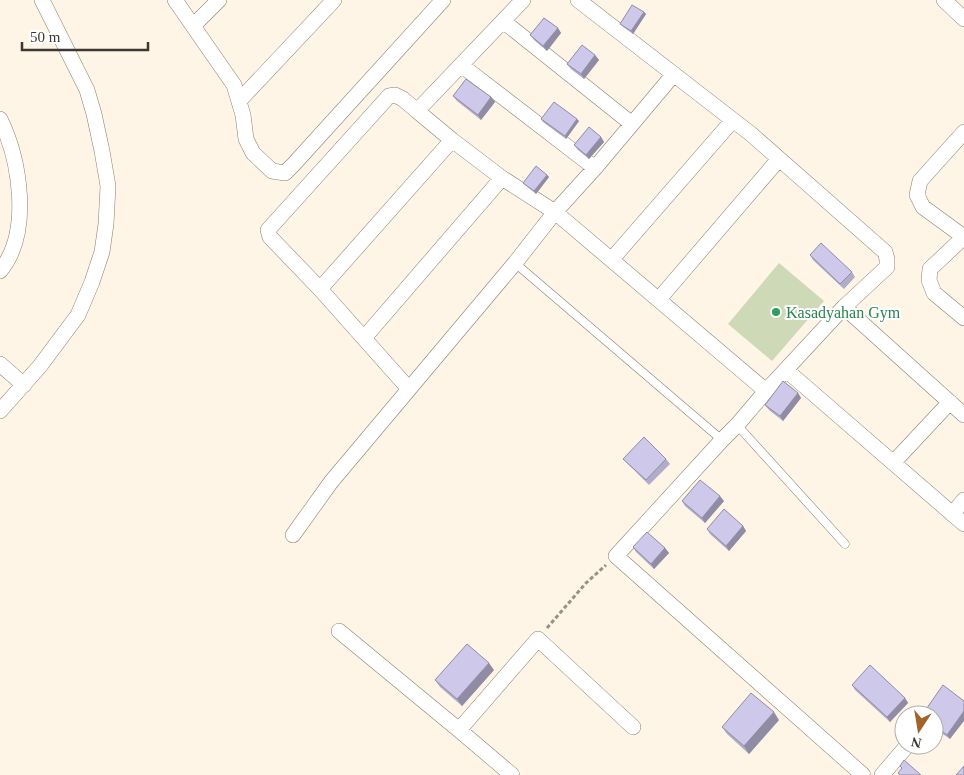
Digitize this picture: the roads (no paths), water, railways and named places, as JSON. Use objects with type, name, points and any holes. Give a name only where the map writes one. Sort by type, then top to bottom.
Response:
[{"type":"street","points":[[0,411],[24,385],[78,315],[102,252],[106,224],[108,186],[94,114],[87,90],[42,0]]},
{"type":"street","points":[[175,0],[234,86],[243,115],[246,139],[253,153],[272,171],[285,173],[443,0]]},
{"type":"street","points":[[193,26],[219,0]]},
{"type":"street","points":[[239,101],[334,0]]},
{"type":"street","points":[[417,111],[523,0]]},
{"type":"street","points":[[578,0],[751,134],[886,252],[887,267],[844,307],[616,556],[863,775]]},
{"type":"street","points":[[944,0],[964,19]]},
{"type":"street","points":[[503,21],[632,124]]},
{"type":"street","points":[[461,64],[595,168]]},
{"type":"street","points":[[293,535],[331,482],[555,212],[595,168],[674,74]]},
{"type":"street","points":[[409,389],[320,289],[270,238],[268,230],[389,96],[395,95],[403,99],[502,178],[555,212],[766,391]]},
{"type":"street","points":[[0,119],[6,132],[17,174],[19,221],[14,247],[0,271]]},
{"type":"street","points":[[612,259],[733,120]]},
{"type":"street","points":[[964,132],[920,181],[917,195],[923,206],[964,237],[930,269],[930,280],[934,293],[964,318]]},
{"type":"street","points":[[320,289],[452,140]]},
{"type":"street","points":[[659,299],[779,159]]},
{"type":"street","points":[[364,338],[502,178]]},
{"type":"street","points":[[844,307],[964,415]]},
{"type":"street","points":[[0,364],[24,385]]},
{"type":"street","points":[[786,370],[964,524]]},
{"type":"street","points":[[893,463],[950,402]]},
{"type":"street","points":[[952,514],[964,500]]},
{"type":"street","points":[[339,631],[512,775]]},
{"type":"street","points":[[459,730],[538,639],[633,727]]},
{"type":"street","points":[[882,775],[899,755]]},
{"type":"lane","points":[[514,263],[722,440]]},
{"type":"lane","points":[[737,425],[845,544]]},
{"type":"place","name":"Kasadyahan Gym","points":[[776,312]]}]
